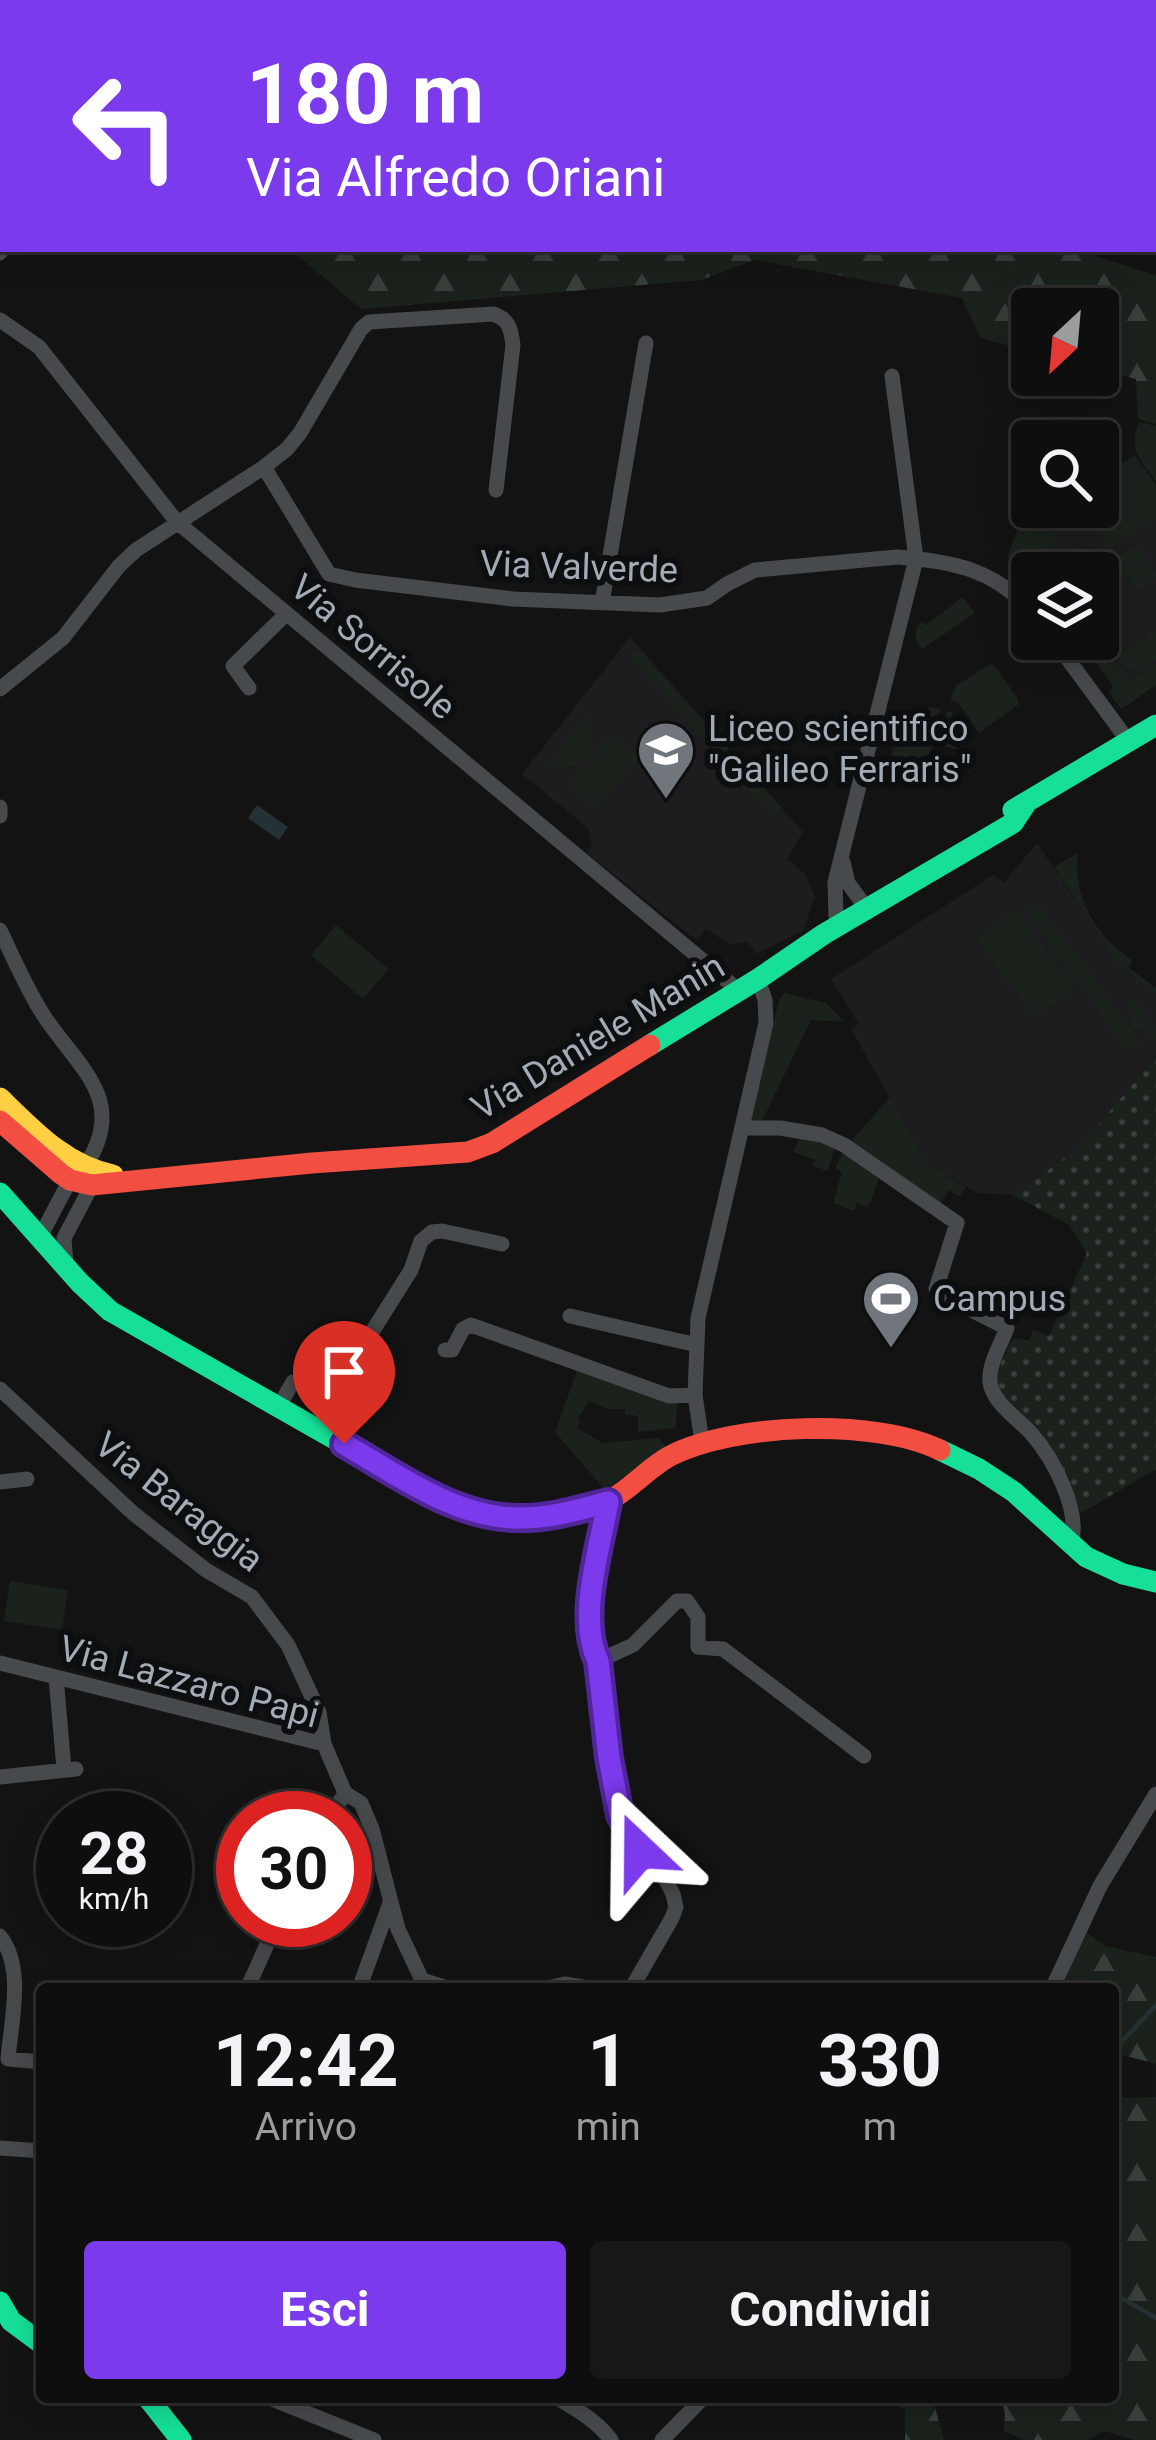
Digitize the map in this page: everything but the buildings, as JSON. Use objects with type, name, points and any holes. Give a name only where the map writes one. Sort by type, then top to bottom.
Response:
[{"type":"main road","name":"Via Daniele Manin","points":[[0,1098],[64,1154],[82,1178],[100,1174],[143,1178],[468,1152],[492,1143],[866,909],[1013,823],[1025,805],[1156,724]]},
{"type":"main road","points":[[0,1121],[82,1178]]},
{"type":"main road","points":[[0,1193],[22,1213],[68,1273],[110,1311],[464,1509],[513,1519],[555,1516],[608,1502],[666,1458],[702,1442],[740,1435],[874,1430],[906,1436],[996,1479],[1070,1546],[1102,1567],[1156,1582]]},
{"type":"main road","points":[[0,2302],[2,2310],[36,2340]]},
{"type":"main road","points":[[152,2403],[181,2440]]},
{"type":"street","points":[[0,689],[63,638],[136,550],[287,449],[369,322],[493,314],[508,322],[513,345],[496,490]]},
{"type":"street","name":"Via Sorrisole","points":[[0,320],[39,346],[177,522],[748,984]]},
{"type":"street","points":[[602,603],[646,343]]},
{"type":"street","points":[[840,926],[834,893],[916,559],[892,376]]},
{"type":"street","name":"Via Valverde","points":[[264,466],[329,574],[513,598],[685,603],[707,598],[754,570],[897,557],[986,574],[1011,591]]},
{"type":"street","points":[[249,688],[233,666],[286,614]]},
{"type":"street","points":[[1069,660],[1129,742]]},
{"type":"street","points":[[842,860],[848,883],[866,909]]},
{"type":"street","points":[[0,930],[43,1015],[92,1078],[102,1108],[94,1153],[64,1238],[68,1273]]},
{"type":"street","points":[[702,1442],[695,1396],[705,1285],[766,1023],[765,1000],[748,984]]},
{"type":"street","points":[[742,1128],[823,1135],[957,1223],[936,1289],[1007,1328],[991,1369],[991,1388],[1035,1438],[1070,1500],[1074,1538],[1070,1546]]},
{"type":"street","points":[[40,1237],[82,1178]]},
{"type":"street","points":[[279,1406],[293,1382],[322,1392],[341,1381],[411,1270],[421,1241],[432,1232],[502,1244]]},
{"type":"street","points":[[570,1316],[697,1345]]},
{"type":"street","points":[[445,1350],[452,1350],[463,1329],[471,1325],[669,1396],[695,1396]]},
{"type":"street","name":"Via Baraggia","points":[[0,1389],[134,1514],[206,1570],[252,1598],[288,1645],[320,1712],[324,1744]]},
{"type":"street","points":[[0,1482],[27,1479]]},
{"type":"street","points":[[608,1502],[588,1626],[598,1661],[609,1758],[620,1815],[640,1851],[666,1880],[676,1907],[635,1983]]},
{"type":"street","points":[[598,1661],[633,1645],[677,1601],[686,1601],[698,1617],[698,1647],[723,1649],[864,1756]]},
{"type":"street","name":"Via Lazzaro Papi","points":[[0,1663],[324,1744],[344,1791]]},
{"type":"street","points":[[0,1777],[70,1769],[56,1677]]},
{"type":"street","points":[[1055,1983],[1100,1886],[1156,1794]]},
{"type":"street","name":"Via Lazzaro Papi","points":[[372,1836],[398,1929],[420,1983]]},
{"type":"street","points":[[361,1983],[391,1900]]},
{"type":"street","points":[[0,1936],[14,1972],[8,2060],[36,2062]]},
{"type":"street","points":[[250,1983],[266,1947]]},
{"type":"street","points":[[0,2148],[36,2151]]},
{"type":"street","points":[[282,2403],[374,2440]]},
{"type":"street","points":[[566,2403],[611,2440]]},
{"type":"street","points":[[662,2440],[698,2403]]},
{"type":"shaded area","points":[[1135,455],[1156,485],[1156,685],[1121,709],[1109,692],[1113,686],[1093,660],[1119,660],[1119,552],[1011,552],[1011,561],[1007,557],[1014,540],[1031,528],[1119,528],[1119,477]]},
{"type":"shaded area","name":"Liceo scientifico \"Galileo Ferraris\"","points":[[630,637],[803,832],[787,859],[805,874],[815,896],[803,931],[756,954],[748,942],[729,944],[706,929],[697,941],[587,853],[592,846],[588,828],[522,774]]},
{"type":"shaded area","points":[[257,805],[288,827],[279,840],[248,818]]},
{"type":"shaded area","points":[[1037,843],[1120,967],[1156,994],[1156,1056],[1080,1147],[1013,1195],[978,1193],[927,1164],[851,1029],[858,1023],[831,979],[993,875],[1004,882]]},
{"type":"green space","points":[[294,252],[1083,252],[1156,275],[1156,424],[1138,419],[1136,379],[1119,375],[1119,288],[1011,288],[1011,346],[981,338],[962,298],[755,260],[701,280],[361,309]]},
{"type":"green space","points":[[1139,422],[1156,426],[1156,482],[1135,448]]},
{"type":"green space","points":[[1135,455],[1156,485],[1156,521],[1108,550],[1093,528],[1119,528],[1122,464]]},
{"type":"green space","points":[[1018,528],[1049,528],[1057,539],[1052,552],[1011,552],[1011,561],[1007,557]]},
{"type":"green space","points":[[1138,545],[1156,578],[1137,591],[1119,566],[1119,557]]},
{"type":"green space","points":[[963,597],[975,613],[922,649],[915,638],[917,627]]},
{"type":"green space","points":[[1156,633],[1156,660],[1140,671],[1126,669],[1121,654]]},
{"type":"green space","points":[[638,649],[783,809],[774,817],[630,657]]},
{"type":"green space","points":[[1113,660],[1131,680],[1156,665],[1156,685],[1121,709],[1109,692],[1113,686],[1095,661]]},
{"type":"green space","points":[[990,664],[1018,705],[979,733],[958,702],[950,700],[956,686]]},
{"type":"green space","points":[[929,707],[940,709],[931,750],[913,771],[889,765],[897,730],[922,736]]},
{"type":"green space","points":[[947,711],[970,739],[955,749],[939,745]]},
{"type":"green space","points":[[586,716],[593,738],[588,756],[572,766],[548,764]]},
{"type":"green space","points":[[611,734],[639,758],[596,808],[568,785]]},
{"type":"green space","points":[[1078,853],[1079,885],[1089,914],[1107,939],[1132,960],[1129,968],[1156,988],[1156,994],[1120,967],[1054,867]]},
{"type":"green space","points":[[1039,903],[1140,1042],[1128,1051],[1027,911]]},
{"type":"green space","points":[[1017,910],[1074,989],[1034,1017],[977,938]]},
{"type":"green space","points":[[336,925],[389,969],[363,999],[311,955]]},
{"type":"green space","points":[[784,993],[826,1003],[845,1022],[811,1020],[760,1125],[750,1122]]},
{"type":"green space","points":[[1136,999],[1156,1027],[1152,1041],[1129,1021],[1134,1017],[1126,1005]]},
{"type":"green space","points":[[1156,1056],[1156,1469],[1081,1513],[1051,1447],[1005,1398],[997,1381],[1011,1341],[1029,1341],[1033,1330],[1049,1336],[1087,1253],[1069,1225],[1013,1195],[1080,1147]]},
{"type":"green space","points":[[890,1097],[927,1164],[966,1187],[959,1197],[949,1190],[940,1204],[848,1145]]},
{"type":"green space","points":[[802,1133],[833,1146],[828,1171],[793,1152]]},
{"type":"green space","points":[[844,1150],[881,1173],[868,1208],[857,1203],[854,1211],[833,1203],[842,1172],[835,1169]]},
{"type":"green space","points":[[579,1365],[677,1403],[676,1428],[638,1432],[638,1416],[589,1401],[577,1419],[577,1428],[603,1443],[659,1438],[666,1447],[605,1490],[555,1432]]},
{"type":"green space","points":[[10,1581],[68,1590],[62,1630],[4,1621]]},
{"type":"green space","points":[[1085,1932],[1105,1946],[1156,1957],[1156,2064],[1119,2056],[1119,1983],[1064,1983]]},
{"type":"green space","points":[[1119,2094],[1156,2097],[1156,2440],[1104,2431],[1088,2440],[1024,2440],[1004,2431],[1002,2403],[1119,2403]]},
{"type":"green space","points":[[890,2403],[934,2403],[944,2440],[905,2440],[905,2410]]},
{"type":"waterway","points":[[1119,2045],[1156,2005]]},
{"type":"waterway","points":[[1119,2296],[1156,2318]]},
{"type":"traffic: fast","points":[[1013,810],[1156,725]]},
{"type":"traffic: fast","points":[[650,1045],[824,934],[1013,823],[1025,805]]},
{"type":"traffic: fast","points":[[0,1193],[110,1311],[410,1482],[475,1511]]},
{"type":"traffic: fast","points":[[940,1450],[1014,1492],[1086,1557],[1156,1582]]},
{"type":"traffic: fast","points":[[0,2302],[11,2321],[36,2340]]},
{"type":"traffic: fast","points":[[152,2403],[181,2440]]},
{"type":"traffic: slow","points":[[0,1098],[65,1155],[113,1175]]},
{"type":"traffic: jam","points":[[0,1121],[61,1174],[92,1185],[468,1152],[492,1143],[650,1045]]},
{"type":"traffic: jam","points":[[475,1511],[522,1519],[589,1509],[618,1495],[670,1456],[697,1445],[766,1431],[843,1429],[912,1440],[940,1450]]},
{"type":"place","name":"Liceo scientifico \"Galileo Ferraris\"","points":[[666,801]]},
{"type":"place","name":"Campus","points":[[891,1350]]},
{"type":"route","points":[[344,1444],[464,1509],[513,1519],[555,1516],[608,1502],[588,1626],[598,1661],[620,1815],[640,1851]]}]
